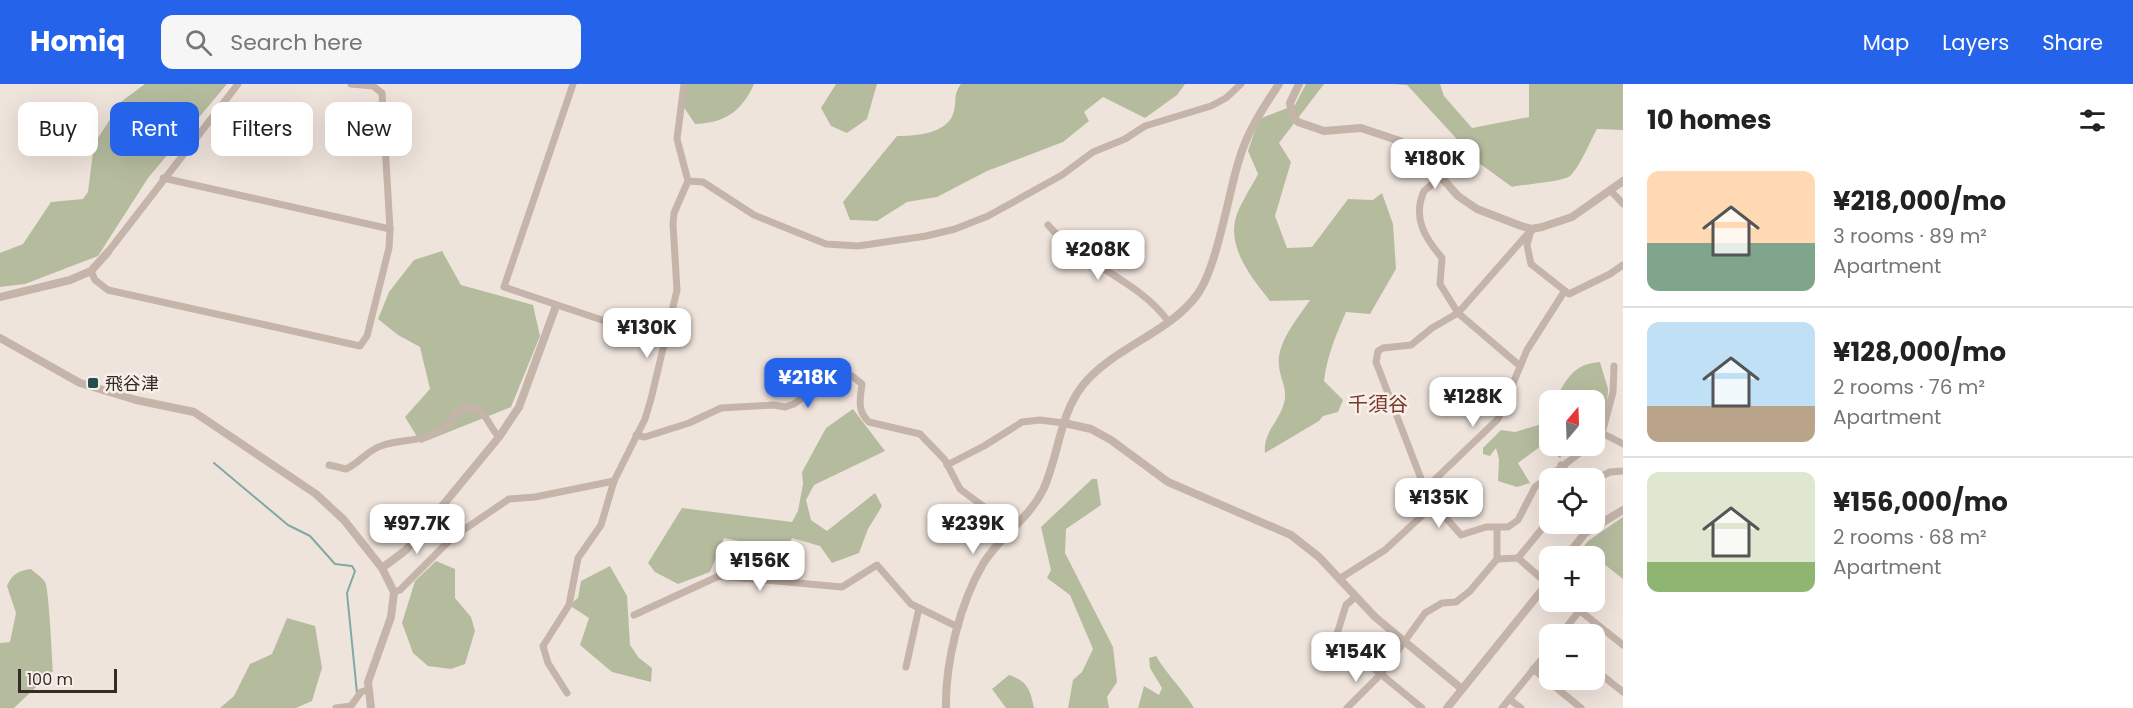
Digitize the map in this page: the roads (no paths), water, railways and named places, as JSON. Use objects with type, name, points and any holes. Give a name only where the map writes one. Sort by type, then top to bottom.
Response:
[{"type":"street","points":[[0,297],[91,271],[238,84]]},
{"type":"street","points":[[91,271],[95,280],[108,290],[360,346],[367,336],[389,248],[390,230],[382,93],[373,86],[351,84]]},
{"type":"street","points":[[573,84],[504,287],[608,322]]},
{"type":"street","points":[[567,693],[548,663],[543,646],[568,605],[578,558],[601,525],[614,481],[651,399],[677,290],[674,213],[687,181],[677,140],[684,84]]},
{"type":"street","points":[[687,181],[703,182],[754,215],[826,244],[858,246],[926,236],[982,219],[1045,185],[1093,152],[1125,139],[1145,126],[1211,106],[1226,98],[1240,84]]},
{"type":"street","points":[[946,708],[948,661],[958,627],[983,564],[1034,506],[1043,489],[1068,410],[1083,385],[1100,369],[1168,321],[1197,294],[1205,278],[1239,158],[1254,124],[1279,84]]},
{"type":"street","points":[[1299,84],[1290,103],[1292,115],[1298,122],[1324,131],[1361,128],[1400,141],[1424,158],[1458,196],[1477,209],[1532,229]]},
{"type":"street","points":[[1441,177],[1422,196],[1421,231],[1442,258],[1440,285],[1458,313],[1520,366]]},
{"type":"street","points":[[163,178],[390,230]]},
{"type":"street","points":[[1428,510],[1425,489],[1391,408],[1376,357],[1383,348],[1411,345],[1432,328],[1458,313],[1532,229],[1572,217],[1623,181]]},
{"type":"street","points":[[1611,191],[1623,204]]},
{"type":"street","points":[[1048,225],[1060,240],[1154,302],[1168,321]]},
{"type":"street","points":[[1532,229],[1527,245],[1531,264],[1569,294],[1623,265]]},
{"type":"street","points":[[1425,489],[1498,419],[1508,401],[1527,350],[1564,292]]},
{"type":"street","points":[[382,568],[406,550],[499,437],[519,407],[556,306]]},
{"type":"street","points":[[0,338],[80,382],[136,400],[194,412],[213,422],[316,494],[344,520],[382,568],[394,592],[391,617],[370,675],[368,690],[370,708]]},
{"type":"street","points":[[1605,421],[1613,393],[1614,366]]},
{"type":"street","points":[[636,435],[645,437],[688,423],[721,408],[773,405],[785,408],[794,405],[825,381],[852,376],[862,384],[859,404],[863,417],[869,422],[920,434],[947,465],[960,489],[1014,529]]},
{"type":"street","points":[[329,465],[346,469],[376,447],[390,442],[419,441],[444,428],[460,410],[467,408],[481,412],[499,437]]},
{"type":"street","points":[[947,465],[984,446],[1022,422],[1040,420],[1091,429],[1111,440],[1168,482],[1290,535],[1319,557],[1354,598],[1462,689]]},
{"type":"street","points":[[1605,434],[1623,444]]},
{"type":"street","points":[[1428,510],[1447,519],[1461,535],[1486,527],[1508,527],[1518,520],[1535,486],[1574,456]]},
{"type":"street","points":[[1605,474],[1623,471]]},
{"type":"street","points":[[394,592],[400,590],[453,537],[509,499],[535,497],[614,481]]},
{"type":"street","points":[[1339,579],[1385,550],[1428,510]]},
{"type":"street","points":[[1575,546],[1586,532],[1623,510]]},
{"type":"street","points":[[1347,708],[1381,674],[1403,641],[1432,607],[1456,602],[1470,591],[1497,559],[1497,528]]},
{"type":"street","points":[[1518,558],[1539,532]]},
{"type":"street","points":[[1497,559],[1518,558],[1539,576]]},
{"type":"street","points":[[634,615],[719,576],[842,587],[877,565],[905,598],[918,608],[958,627]]},
{"type":"street","points":[[1447,708],[1539,594]]},
{"type":"street","points":[[1354,598],[1346,604],[1337,634],[1338,639],[1422,708]]},
{"type":"street","points":[[906,667],[918,608]]},
{"type":"street","points":[[1569,624],[1578,612]]},
{"type":"street","points":[[1583,612],[1622,643]]},
{"type":"street","points":[[1502,708],[1539,662]]},
{"type":"street","points":[[1533,669],[1581,708]]},
{"type":"street","points":[[1605,678],[1623,692]]},
{"type":"street","points":[[336,708],[351,706],[362,692],[368,690]]},
{"type":"street","points":[[1509,699],[1521,708]]},
{"type":"waterway","points":[[214,463],[288,525],[310,536],[335,564],[352,566],[355,571],[347,593],[357,693]]},
{"type":"place","name":"飛谷津","points":[[93,383]]},
{"type":"district","name":"千須谷","points":[[1378,404]]}]
